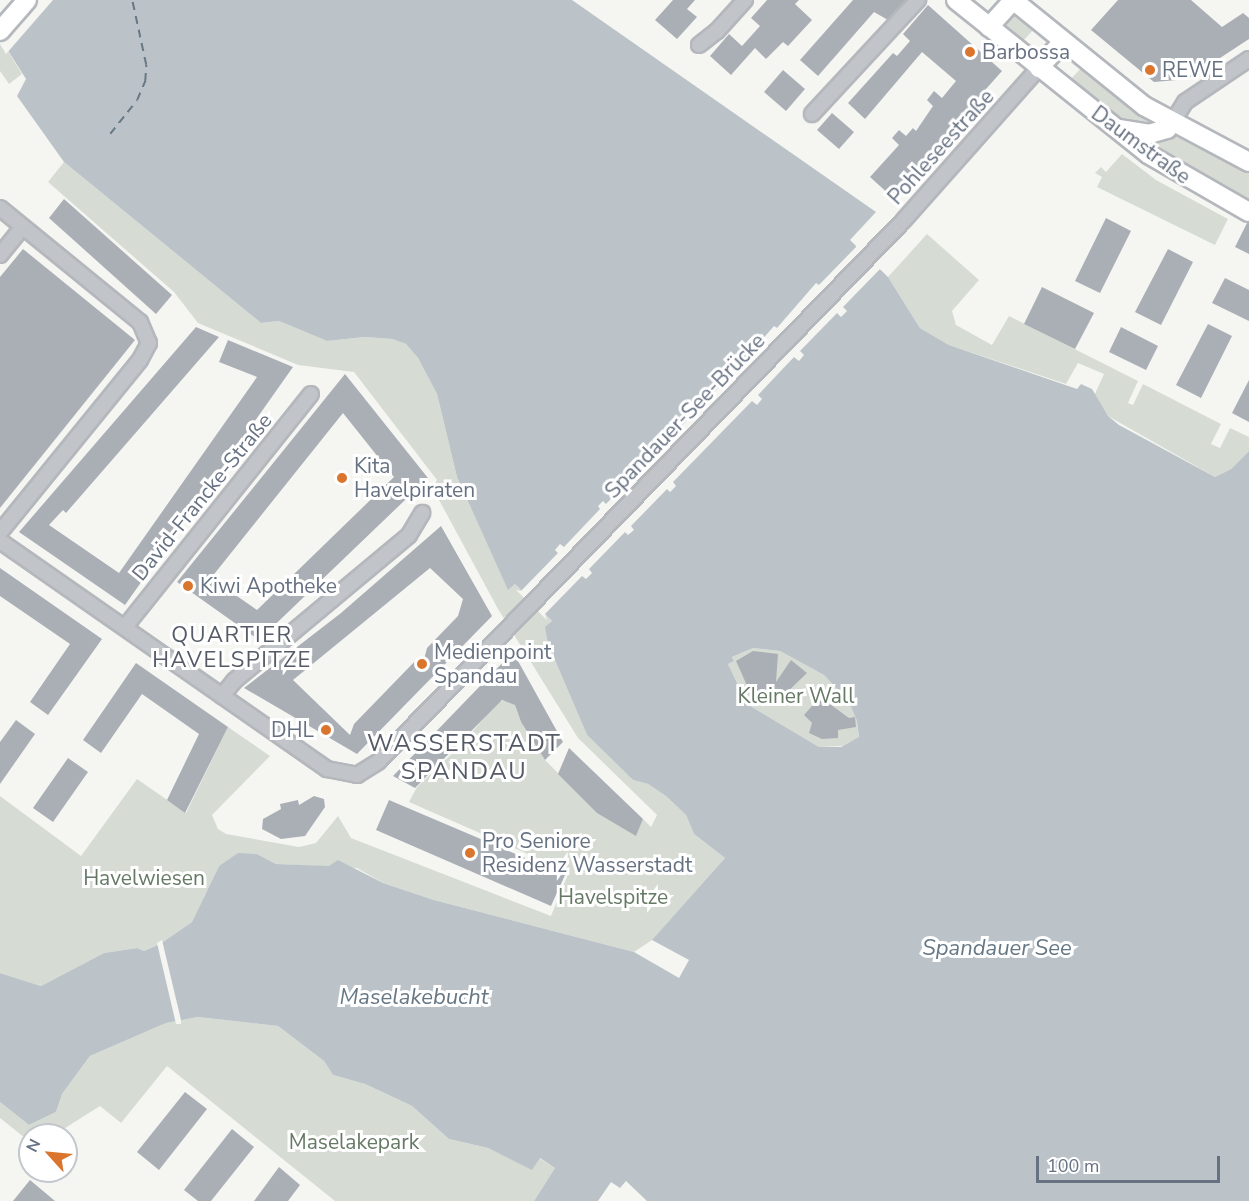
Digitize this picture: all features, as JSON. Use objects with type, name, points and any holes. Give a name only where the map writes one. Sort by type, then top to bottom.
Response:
[{"type":"main road","points":[[0,31],[27,0]]},
{"type":"main road","name":"Daumstraße","points":[[956,0],[1172,171],[1249,212]]},
{"type":"main road","name":"Daumstraße","points":[[988,27],[1013,0],[1144,106],[1172,123],[1249,162]]},
{"type":"main road","points":[[1039,68],[1063,41]]},
{"type":"main road","points":[[1117,129],[1149,134],[1167,129],[1172,123]]},
{"type":"street","points":[[699,45],[717,32],[745,0]]},
{"type":"street","points":[[812,114],[918,0]]},
{"type":"street","points":[[1172,123],[1185,102],[1249,59]]},
{"type":"street","name":"Pohleseestraße","points":[[872,253],[1039,68]]},
{"type":"street","points":[[0,208],[140,322],[149,343],[140,360],[0,532]]},
{"type":"street","points":[[0,255],[23,227]]},
{"type":"street","name":"Spandauer-See-Brücke","points":[[0,541],[327,770],[357,775],[379,761],[872,253]]},
{"type":"street","name":"David-Francke-Straße","points":[[125,627],[311,394]]},
{"type":"street","points":[[222,696],[232,683],[409,535],[422,513]]},
{"type":"green space","points":[[1014,10],[1036,27],[1021,43],[1002,27]]},
{"type":"green space","points":[[0,38],[22,74],[9,84],[0,71]]},
{"type":"green space","points":[[1083,66],[1156,125],[1127,127],[1068,82]]},
{"type":"green space","points":[[1179,134],[1249,169],[1249,205],[1141,140]]},
{"type":"green space","points":[[1122,154],[1156,180],[1228,219],[1215,245],[1097,187],[1102,177],[1095,173],[1101,167],[1106,172]]},
{"type":"green space","name":"Havelspitze","points":[[64,162],[261,323],[279,321],[327,341],[365,337],[392,339],[406,344],[418,358],[437,394],[457,477],[508,589],[515,584],[552,621],[546,628],[548,644],[587,735],[633,780],[648,784],[666,796],[686,815],[694,834],[725,858],[651,941],[634,952],[434,900],[383,883],[357,868],[276,864],[257,854],[219,866],[192,922],[160,944],[144,951],[137,948],[104,953],[41,986],[0,973],[0,796],[81,856],[137,779],[186,813],[228,727],[270,756],[212,815],[218,829],[226,834],[299,847],[316,843],[338,816],[351,838],[551,916],[569,872],[409,802],[417,787],[460,746],[498,702],[507,700],[515,705],[521,722],[545,760],[597,812],[636,835],[643,819],[651,827],[657,815],[578,738],[498,609],[432,487],[437,480],[354,372],[298,365],[198,323],[174,292],[48,182]]},
{"type":"green space","points":[[927,234],[979,280],[952,311],[956,325],[992,345],[1009,316],[1138,381],[1128,403],[1133,405],[1143,384],[1221,424],[1211,444],[1220,448],[1230,428],[1249,437],[1249,451],[1231,469],[1215,477],[1108,416],[1094,396],[1104,374],[1078,363],[1066,384],[949,345],[920,328],[888,277]]},
{"type":"green space","name":"Kleiner Wall","points":[[753,648],[780,651],[824,675],[849,702],[857,721],[859,738],[842,746],[819,747],[747,704],[728,664],[734,661],[732,657]]},
{"type":"green space","name":"Maselakepark","points":[[198,1017],[278,1026],[324,1061],[333,1075],[365,1084],[412,1106],[449,1139],[488,1148],[532,1169],[539,1158],[555,1168],[534,1201],[335,1201],[167,1066],[121,1123],[100,1106],[73,1123],[33,1123],[56,1112],[62,1094],[90,1056],[166,1023]]},
{"type":"green space","name":"Maselakepark","points":[[0,1102],[26,1123],[18,1123],[18,1132],[0,1118]]},
{"type":"water","name":"Spandauer See","points":[[0,0],[572,0],[876,212],[850,240],[888,277],[920,328],[949,345],[1077,389],[1081,384],[1092,389],[1108,416],[1119,425],[1215,477],[1231,469],[1249,451],[1249,1201],[647,1201],[626,1181],[620,1188],[611,1182],[598,1201],[534,1201],[555,1168],[540,1158],[532,1170],[488,1148],[449,1139],[412,1106],[365,1084],[333,1075],[324,1061],[278,1026],[198,1017],[166,1023],[90,1056],[62,1094],[56,1112],[33,1123],[26,1123],[0,1102],[0,973],[41,986],[104,953],[137,948],[144,951],[160,944],[192,922],[219,866],[238,853],[257,854],[276,864],[329,866],[338,860],[383,883],[434,900],[634,952],[651,941],[725,858],[694,834],[686,815],[666,796],[648,784],[633,780],[587,735],[548,644],[545,627],[552,621],[515,584],[508,590],[457,477],[437,394],[418,358],[406,344],[392,339],[365,337],[327,341],[279,321],[261,323],[64,162],[17,96],[26,79],[0,38]],"holes":[[[753,648],[780,651],[824,675],[849,702],[857,721],[859,737],[841,747],[819,747],[747,704],[728,664],[734,661],[732,657]]]},
{"type":"pier","points":[[0,0],[53,0],[6,54],[0,44]]},
{"type":"pier","points":[[855,241],[886,270],[880,269],[843,307],[847,311],[841,317],[837,313],[800,351],[804,355],[799,361],[794,357],[758,395],[762,399],[757,405],[752,401],[673,482],[676,486],[670,492],[667,489],[631,526],[634,530],[628,535],[625,532],[589,569],[592,573],[586,579],[582,576],[545,614],[547,620],[516,590],[521,591],[558,553],[555,550],[560,544],[564,547],[600,509],[598,506],[603,501],[606,504],[643,466],[640,462],[645,457],[649,460],[728,378],[725,375],[731,369],[734,372],[774,326],[777,328],[816,283],[819,285],[856,247]]},
{"type":"pier","points":[[162,940],[181,1024],[176,1024],[157,943]]},
{"type":"pier","points":[[652,940],[689,960],[679,978],[634,952]]},
{"type":"building","points":[[673,0],[695,0],[687,9],[697,17],[677,39],[655,20]]},
{"type":"building","points":[[767,0],[799,0],[795,4],[812,20],[788,46],[783,42],[766,59],[755,48],[731,75],[710,56],[729,34],[742,46],[760,26],[751,18]]},
{"type":"building","points":[[853,0],[906,0],[888,20],[874,12],[818,76],[800,60]]},
{"type":"building","points":[[1118,0],[1191,0],[1222,27],[1243,13],[1249,18],[1249,39],[1188,79],[1154,82],[1091,30]]},
{"type":"building","points":[[928,5],[1002,71],[891,196],[870,177],[899,145],[892,138],[899,130],[906,136],[913,128],[916,131],[933,106],[927,100],[934,91],[942,98],[956,81],[922,52],[865,119],[848,103],[893,53],[897,56],[910,41],[903,34]]},
{"type":"building","points":[[783,70],[805,89],[786,111],[764,92]]},
{"type":"building","points":[[832,113],[854,132],[839,149],[817,130]]},
{"type":"building","points":[[64,199],[172,295],[156,314],[49,218]]},
{"type":"building","points":[[1106,218],[1131,231],[1100,293],[1075,281]]},
{"type":"building","points":[[1249,223],[1249,254],[1235,247]]},
{"type":"building","points":[[23,249],[135,340],[0,508],[0,277]]},
{"type":"building","points":[[1168,249],[1193,262],[1161,325],[1135,312]]},
{"type":"building","points":[[1225,278],[1249,290],[1249,321],[1212,303]]},
{"type":"building","points":[[1042,287],[1094,313],[1075,349],[1024,324]]},
{"type":"building","points":[[1208,324],[1232,336],[1201,398],[1176,385]]},
{"type":"building","points":[[196,327],[219,337],[66,513],[63,510],[49,525],[119,573],[257,377],[219,362],[228,340],[293,367],[125,605],[19,532]]},
{"type":"building","points":[[1121,327],[1158,346],[1146,370],[1109,352]]},
{"type":"building","points":[[345,374],[428,478],[259,640],[177,582]],"holes":[[[343,413],[394,477],[257,610],[211,578]]]},
{"type":"building","points":[[1249,380],[1249,422],[1232,413]]},
{"type":"building","points":[[441,526],[492,616],[357,754],[244,688],[341,613]],"holes":[[[430,568],[463,599],[458,616],[427,648],[423,663],[419,657],[354,724],[350,735],[293,680]]]},
{"type":"building","points":[[0,568],[102,639],[48,715],[30,702],[70,644],[0,596]]},
{"type":"building","points":[[753,651],[778,654],[776,682],[791,660],[807,673],[779,700],[771,691],[766,703],[760,704],[746,692],[749,690],[736,661]]},
{"type":"building","points":[[513,652],[563,742],[545,760],[521,722],[515,705],[502,700],[415,788],[393,776]]},
{"type":"building","points":[[136,663],[228,727],[185,813],[167,800],[199,734],[142,694],[101,753],[83,740]]},
{"type":"building","points":[[820,697],[849,718],[855,717],[856,727],[838,730],[838,738],[822,739],[809,733],[812,723],[804,715]]},
{"type":"building","points":[[16,720],[35,734],[0,784],[0,742]]},
{"type":"building","points":[[569,748],[643,819],[636,836],[597,813],[558,774]]},
{"type":"building","points":[[68,758],[88,772],[53,822],[33,808]]},
{"type":"building","points":[[314,796],[324,799],[325,807],[305,836],[281,839],[262,829],[263,819],[281,809],[280,804],[298,800],[299,805]]},
{"type":"building","name":"Pro Seniore Residenz Wasserstadt","points":[[389,800],[565,875],[551,906],[376,830]]},
{"type":"building","points":[[185,1092],[207,1109],[159,1170],[137,1152]]},
{"type":"building","points":[[232,1129],[254,1147],[211,1201],[198,1201],[184,1190]]},
{"type":"building","points":[[279,1167],[300,1185],[288,1201],[254,1201]]},
{"type":"building","points":[[28,1183],[34,1183],[55,1201],[13,1201]]},
{"type":"ferry route","points":[[110,134],[137,100],[145,81],[146,65],[132,0]]},
{"type":"place","name":"Barbossa","points":[[970,52]]},
{"type":"place","name":"REWE","points":[[1150,70]]},
{"type":"place","name":"Kita Havelpiraten","points":[[342,478]]},
{"type":"place","name":"Kiwi Apotheke","points":[[188,586]]},
{"type":"place","name":"Medienpoint Spandau","points":[[422,664]]},
{"type":"place","name":"DHL","points":[[326,730]]},
{"type":"place","name":"Pro Seniore Residenz Wasserstadt","points":[[470,853]]},
{"type":"district","name":"QUARTIER HAVELSPITZE","points":[[232,648]]},
{"type":"district","name":"WASSERSTADT SPANDAU","points":[[464,758]]},
{"type":"park label","name":"Havelwiesen","points":[[144,878]]},
{"type":"water label","name":"Maselakebucht","points":[[414,998]]}]
